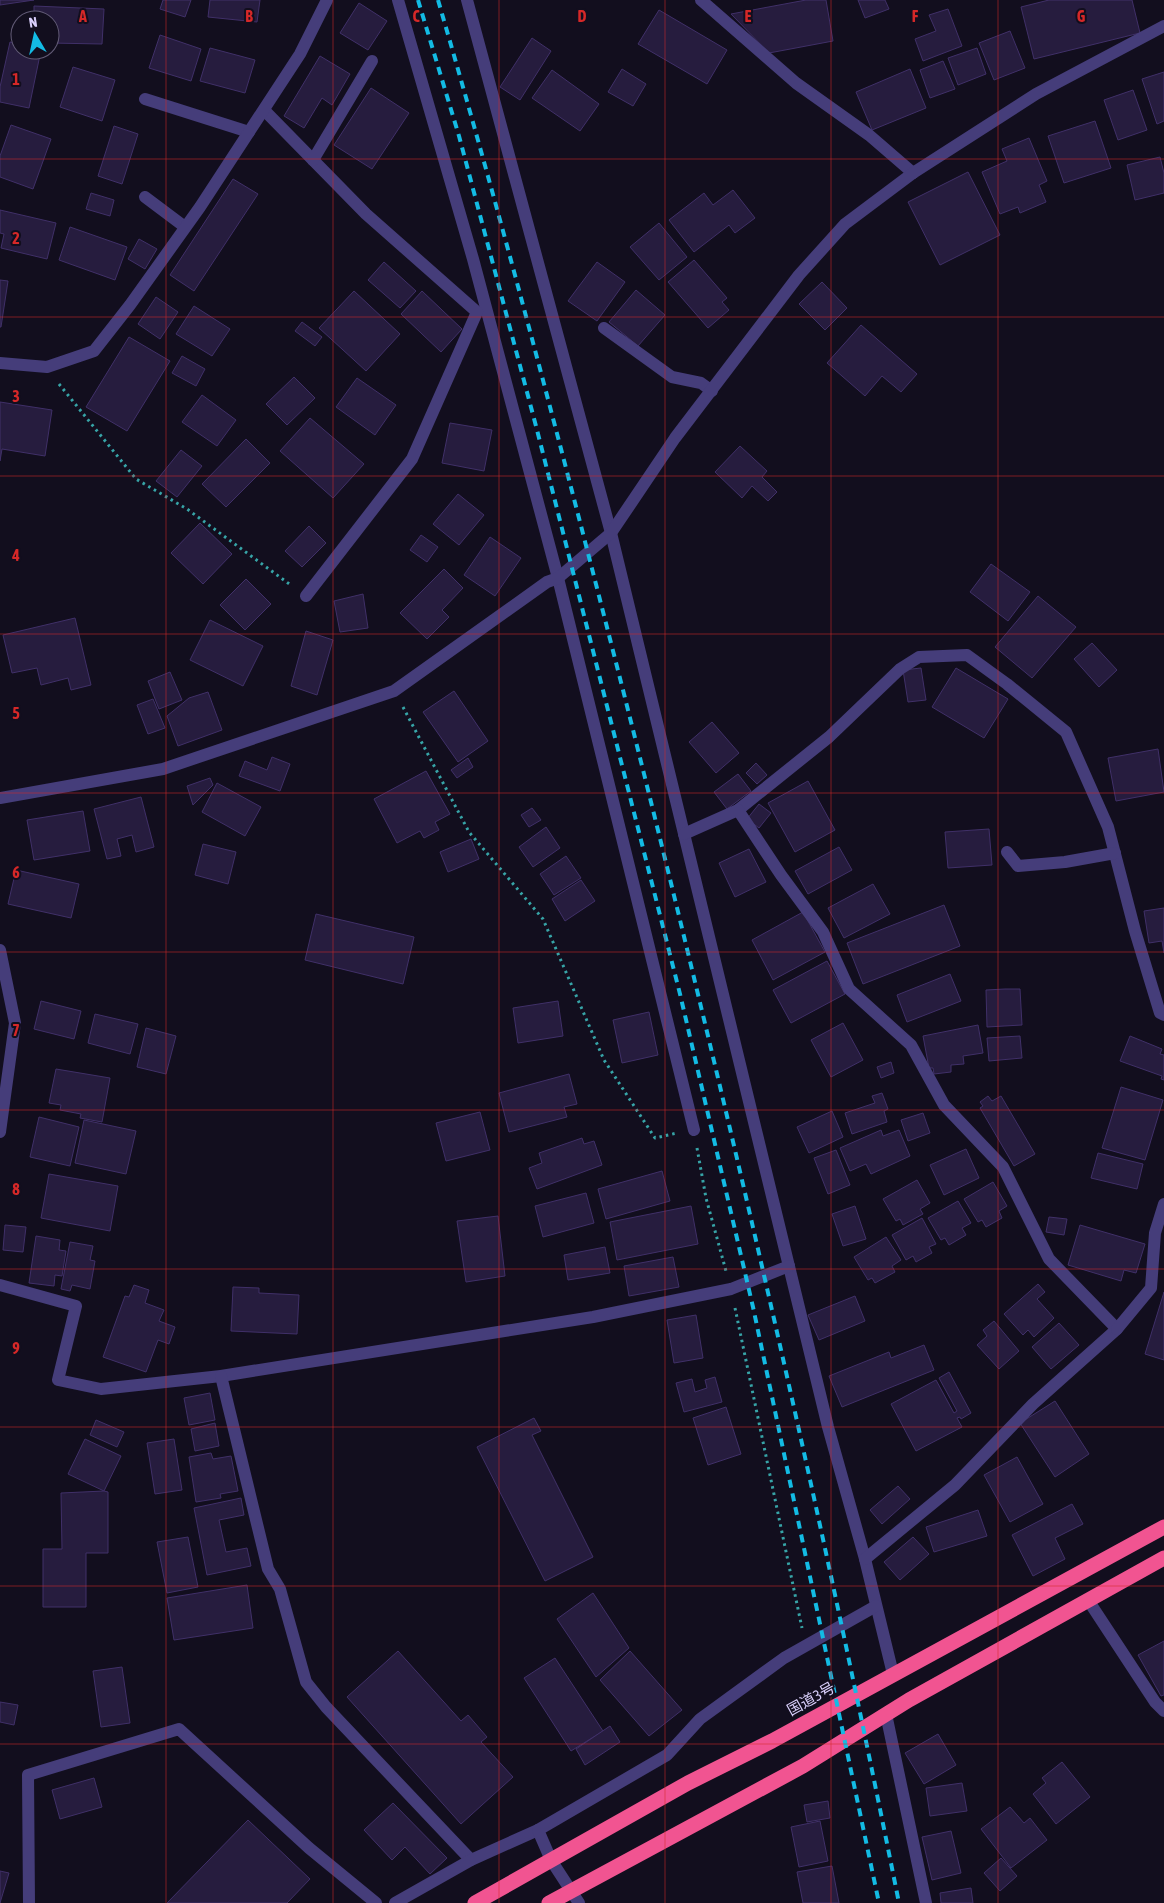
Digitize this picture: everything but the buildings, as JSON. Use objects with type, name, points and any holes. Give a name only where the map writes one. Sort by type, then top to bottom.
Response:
[{"type":"highway","name":"国道3号","points":[[475,1903],[688,1783],[772,1741],[1164,1527]]},
{"type":"highway","points":[[549,1903],[575,1897],[803,1766],[886,1714],[1164,1558]]},
{"type":"street","points":[[0,363],[47,367],[94,351],[185,228],[264,110],[300,54],[327,0]]},
{"type":"street","points":[[398,0],[473,259],[558,578],[694,1130]]},
{"type":"street","points":[[467,0],[611,533],[828,1427],[866,1559],[893,1674]]},
{"type":"street","points":[[701,0],[796,83],[868,135],[913,173]]},
{"type":"street","points":[[0,798],[163,769],[394,691],[547,582],[558,578],[611,533],[675,438],[706,387],[799,275],[845,224],[913,173],[1036,94],[1164,26]]},
{"type":"street","points":[[313,160],[372,61]]},
{"type":"street","points":[[144,99],[249,132]]},
{"type":"street","points":[[264,110],[366,214],[477,312],[412,459],[306,596]]},
{"type":"street","points":[[145,197],[185,228]]},
{"type":"street","points":[[604,328],[672,377],[706,387]]},
{"type":"street","points":[[684,834],[738,810],[829,737],[900,669],[919,657],[967,655],[1007,684],[1066,732],[1108,827],[1138,940],[1160,1013],[1164,1014]]},
{"type":"street","points":[[738,810],[781,875],[823,932],[848,990],[911,1045],[944,1105],[1003,1167],[1049,1259],[1117,1330]]},
{"type":"street","points":[[1007,852],[1018,866],[1065,862],[1115,853]]},
{"type":"street","points":[[0,950],[15,1023],[0,1132]]},
{"type":"street","points":[[866,1559],[955,1485],[1033,1404],[1117,1330],[1151,1288],[1155,1233],[1164,1204]]},
{"type":"street","points":[[0,1285],[76,1306],[58,1380],[101,1389],[221,1376],[593,1317],[731,1289],[789,1266]]},
{"type":"street","points":[[221,1376],[268,1568],[280,1589],[306,1682],[326,1708],[471,1860]]},
{"type":"street","points":[[1088,1600],[1155,1702],[1164,1712]]},
{"type":"street","points":[[395,1903],[471,1860],[538,1830],[667,1755],[700,1719],[784,1658],[876,1606]]},
{"type":"street","points":[[886,1714],[926,1903]]},
{"type":"street","points":[[29,1903],[28,1775],[179,1729],[309,1848],[376,1903]]},
{"type":"street","points":[[538,1830],[550,1860],[575,1897]]},
{"type":"path","points":[[47,367],[136,479],[187,509],[306,596]]},
{"type":"path","points":[[394,691],[469,832],[543,919],[604,1060],[655,1138],[694,1130],[706,1198],[731,1289],[806,1645]]},
{"type":"railway","points":[[418,0],[459,136],[536,426],[680,994],[753,1307],[879,1903]]},
{"type":"railway","points":[[438,0],[511,259],[557,433],[698,995],[803,1448],[899,1903]]}]
